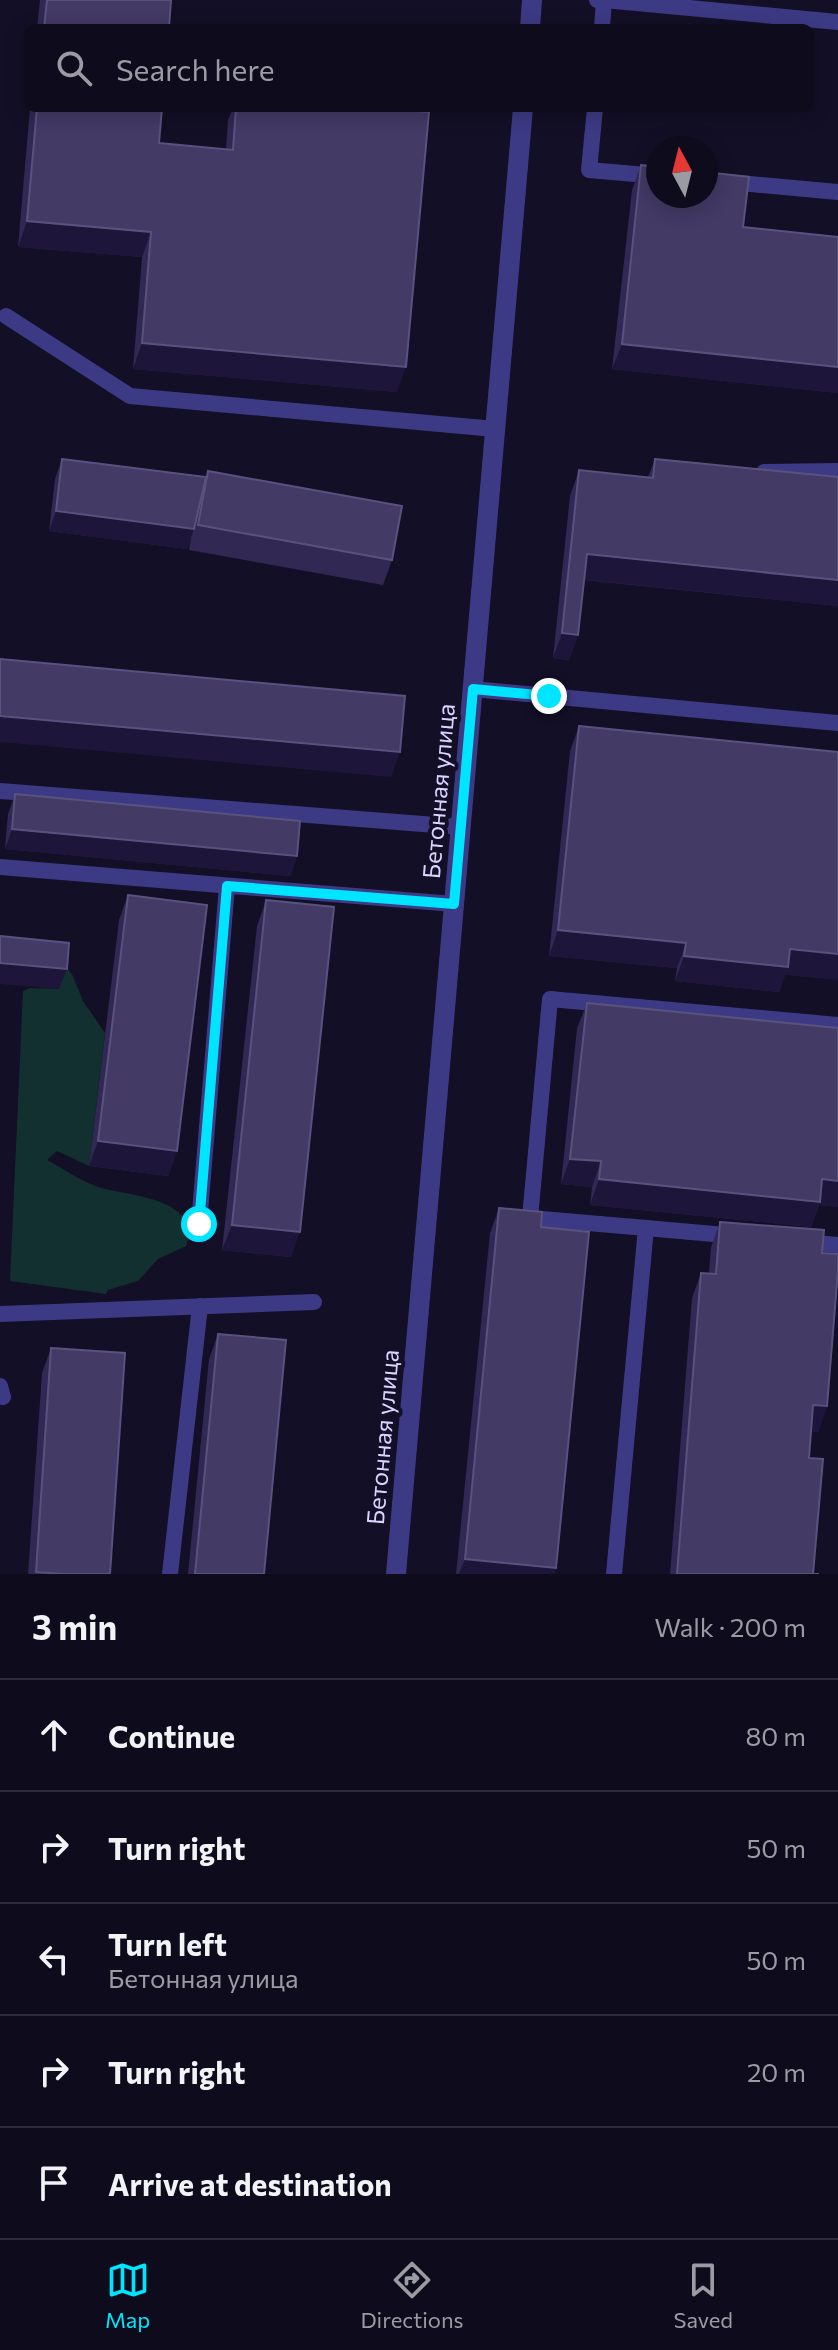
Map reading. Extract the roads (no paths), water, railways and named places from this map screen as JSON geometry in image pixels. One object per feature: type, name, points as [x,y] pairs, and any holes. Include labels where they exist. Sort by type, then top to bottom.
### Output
[{"type":"street","points":[[530,24],[532,0]]},
{"type":"street","name":"Бетонная улица","points":[[396,1574],[523,112]]},
{"type":"lane","points":[[597,0],[838,22]]},
{"type":"lane","points":[[602,24],[604,0]]},
{"type":"lane","points":[[595,112],[589,170],[646,175]]},
{"type":"lane","points":[[718,181],[838,192]]},
{"type":"lane","points":[[6,316],[130,396],[495,429]]},
{"type":"lane","points":[[751,472],[838,471]]},
{"type":"lane","points":[[473,689],[838,723]]},
{"type":"lane","points":[[0,791],[461,827]]},
{"type":"lane","points":[[0,867],[454,904]]},
{"type":"lane","points":[[199,1224],[227,886]]},
{"type":"lane","points":[[749,1237],[530,1218],[550,999],[838,1025]]},
{"type":"lane","points":[[614,1574],[646,1228]]},
{"type":"lane","points":[[794,1241],[838,1245]]},
{"type":"lane","points":[[0,1314],[314,1302]]},
{"type":"lane","points":[[170,1574],[200,1306]]}]
